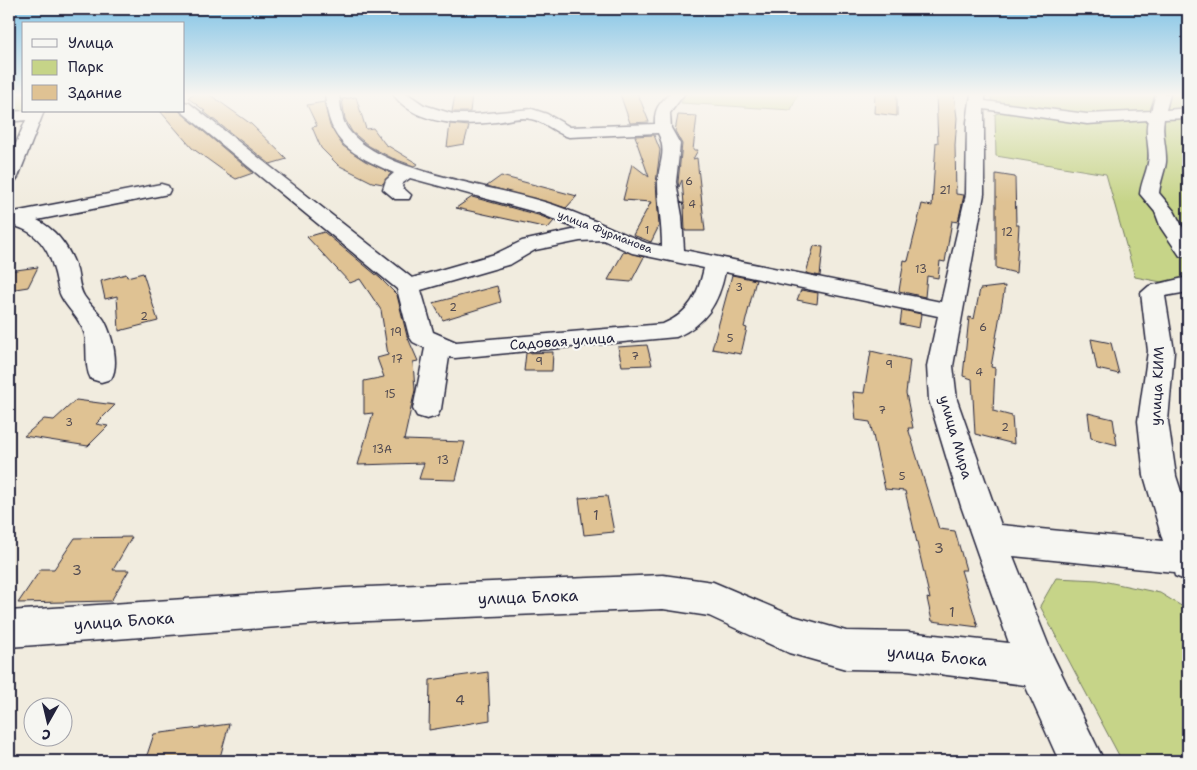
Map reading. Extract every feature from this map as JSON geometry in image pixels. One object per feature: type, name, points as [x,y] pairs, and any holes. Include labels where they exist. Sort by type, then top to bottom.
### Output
[{"type":"street","points":[[9,177],[29,130]]},
{"type":"street","points":[[214,130],[408,286],[503,259],[529,245],[580,235],[606,234]]},
{"type":"street","name":"улица Фурманова","points":[[341,130],[344,136],[366,154],[407,172],[546,209],[640,248],[950,311]]},
{"type":"street","points":[[560,130],[569,132],[618,130]]},
{"type":"street","points":[[664,130],[672,144],[668,182],[672,216],[673,255]]},
{"type":"street","name":"улица Мира","points":[[976,130],[975,194],[940,366],[943,400],[957,448],[1038,666],[1082,761]]},
{"type":"street","points":[[1139,130],[1147,133],[1155,140]]},
{"type":"street","points":[[1154,130],[1157,163],[1151,178],[1149,194],[1164,211],[1171,228],[1188,251]]},
{"type":"street","points":[[402,195],[394,192],[392,189],[393,184],[407,172]]},
{"type":"street","points":[[9,218],[68,210],[161,190]]},
{"type":"street","points":[[9,218],[30,221],[40,227],[48,237],[64,266],[72,296],[90,316],[100,341],[101,373]]},
{"type":"street","name":"Садовая улица","points":[[408,286],[422,336],[438,345],[455,350],[480,349],[510,344],[667,332],[690,322],[697,313],[707,297],[716,264]]},
{"type":"street","name":"улица КИМ","points":[[1186,561],[1160,476],[1153,421],[1161,351],[1153,293],[1159,289],[1183,287],[1188,284]]},
{"type":"street","points":[[427,409],[438,345]]},
{"type":"street","points":[[990,539],[1186,561]]},
{"type":"street","name":"улица Блока","points":[[9,629],[344,605],[663,592],[713,599],[789,634],[846,650],[907,651],[1038,666]]},
{"type":"green space","points":[[995,130],[1188,130],[1188,287],[1135,277],[1106,174],[996,156]]},
{"type":"green space","points":[[1056,578],[1098,580],[1160,593],[1188,610],[1188,761],[1122,761],[1040,606]]},
{"type":"building","points":[[176,130],[202,130],[253,173],[236,179],[192,148]]},
{"type":"building","points":[[227,130],[257,130],[287,159],[270,164]]},
{"type":"building","points":[[313,130],[333,130],[343,146],[365,161],[391,173],[383,184],[372,182],[338,165],[321,148]]},
{"type":"building","points":[[351,130],[374,130],[385,144],[418,164],[414,166],[392,158],[369,146]]},
{"type":"building","points":[[449,130],[468,130],[464,144],[447,147]]},
{"type":"building","points":[[695,130],[693,150],[698,150],[693,159],[697,158],[705,231],[685,231],[684,205],[681,202],[684,204],[682,180],[679,187],[678,182],[682,144],[675,131]]},
{"type":"building","points":[[937,130],[956,130],[956,194],[964,195],[958,222],[952,221],[945,262],[940,261],[938,278],[927,276],[925,297],[899,291],[904,260],[908,261],[922,204],[932,206],[936,142],[938,143]]},
{"type":"building","points":[[654,135],[660,150],[656,183],[659,226],[651,242],[633,235],[651,202],[623,200],[632,164],[649,177],[637,143],[638,140],[635,136]]},
{"type":"building","points":[[996,174],[1015,177],[1016,225],[1019,225],[1016,273],[996,268]]},
{"type":"building","points":[[501,176],[577,196],[566,208],[487,186]]},
{"type":"building","points":[[472,197],[554,221],[548,228],[456,208]]},
{"type":"building","points":[[324,232],[380,278],[397,295],[407,336],[418,361],[413,362],[415,390],[404,440],[465,442],[456,480],[419,479],[424,463],[358,465],[373,413],[364,414],[364,381],[384,377],[377,358],[388,355],[381,310],[360,279],[350,283],[307,237]]},
{"type":"building","points":[[814,246],[823,247],[820,276],[806,273]]},
{"type":"building","points":[[624,251],[644,257],[631,282],[608,280]]},
{"type":"building","points":[[38,267],[28,287],[9,290],[9,271]]},
{"type":"building","points":[[143,273],[158,321],[119,331],[117,296],[105,299],[101,281],[126,274],[127,277]]},
{"type":"building","points":[[732,275],[756,280],[744,327],[747,328],[741,354],[712,349]]},
{"type":"building","points":[[497,286],[501,302],[443,320],[433,303]]},
{"type":"building","points":[[1005,286],[991,367],[995,368],[993,411],[1012,416],[1014,444],[975,434],[972,379],[963,376],[969,317],[974,319],[980,289]]},
{"type":"building","points":[[801,290],[818,293],[817,304],[797,300]]},
{"type":"building","points":[[902,310],[921,314],[919,328],[900,324]]},
{"type":"building","points":[[1091,339],[1111,343],[1119,374],[1097,369]]},
{"type":"building","points":[[647,345],[652,365],[622,366],[618,347]]},
{"type":"building","points":[[871,351],[910,360],[906,393],[913,428],[908,428],[939,529],[955,531],[966,570],[961,570],[978,627],[932,621],[927,598],[930,599],[905,491],[885,489],[870,422],[856,420],[853,392],[864,393]]},
{"type":"building","points":[[553,352],[552,371],[524,371],[526,353]]},
{"type":"building","points":[[76,400],[115,405],[96,424],[108,426],[88,446],[24,436],[44,419],[54,420]]},
{"type":"building","points":[[1088,413],[1113,419],[1117,445],[1091,438]]},
{"type":"building","points":[[607,496],[614,532],[584,535],[579,498]]},
{"type":"building","points":[[132,537],[113,570],[129,570],[111,601],[18,603],[41,569],[54,569],[75,538]]},
{"type":"building","points":[[488,672],[490,720],[429,730],[430,680]]},
{"type":"building","points":[[229,724],[219,761],[145,761],[154,734]]}]
